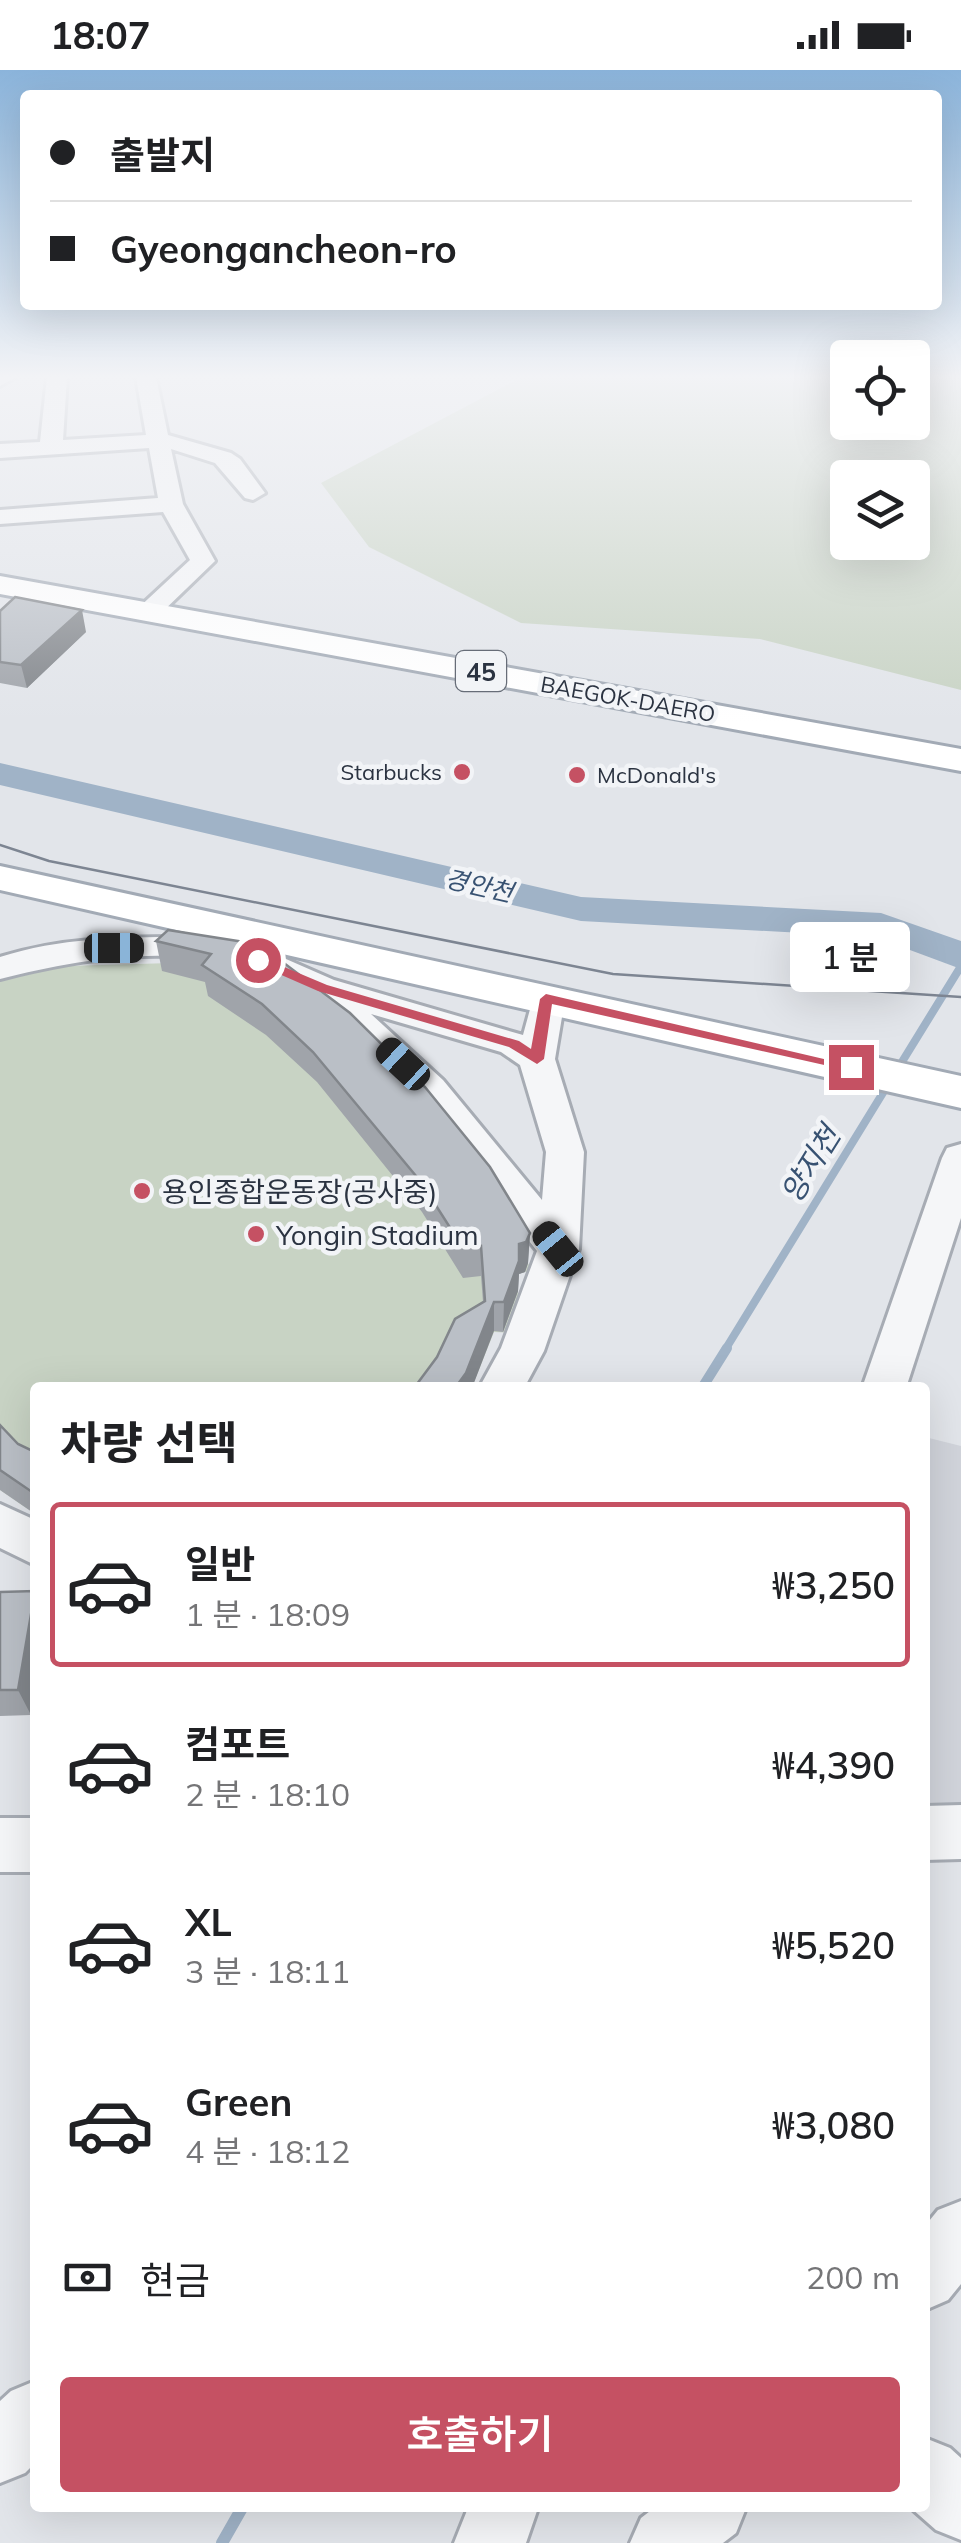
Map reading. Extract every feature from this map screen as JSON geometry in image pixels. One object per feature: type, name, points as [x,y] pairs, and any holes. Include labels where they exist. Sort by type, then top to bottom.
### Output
[{"type":"main road","name":"BAEGOK-DAERO","points":[[0,585],[957,758]]},
{"type":"main road","points":[[0,878],[958,1091]]},
{"type":"street","points":[[148,611],[203,561],[171,504],[169,492]]},
{"type":"street","points":[[0,517],[171,504]]},
{"type":"street","points":[[0,968],[35,957],[114,948],[182,947],[258,960],[322,988],[514,1044],[537,1059]]},
{"type":"street","points":[[322,988],[430,1089],[558,1249]]},
{"type":"street","points":[[504,1382],[522,1351],[558,1249],[565,1152],[537,1059],[546,999]]},
{"type":"street","points":[[886,1382],[961,1158]]},
{"type":"street","points":[[0,1524],[30,1541]]},
{"type":"street","points":[[930,1833],[961,1832]]},
{"type":"street","points":[[0,1844],[30,1845]]},
{"type":"street","points":[[930,2271],[961,2232]]},
{"type":"street","points":[[0,2448],[30,2420]]},
{"type":"street","points":[[930,2477],[961,2505]]},
{"type":"street","points":[[490,2543],[501,2512]]},
{"type":"street","points":[[666,2543],[707,2512]]},
{"type":"shaded area","points":[[930,1438],[961,1446],[961,1830],[930,1830]]},
{"type":"green space","points":[[328,492],[830,492],[830,560],[930,560],[930,492],[961,492],[961,690],[760,639],[521,623],[369,547]]},
{"type":"green space","name":"Yongin Stadium","points":[[183,953],[490,1198],[532,1270],[518,1274],[518,1333],[494,1332],[474,1382],[30,1382],[30,1511],[0,1490],[0,981],[66,966],[172,963]]},
{"type":"building","points":[[15,597],[82,610],[21,665],[0,662],[0,611]]},
{"type":"building","points":[[168,930],[244,942],[272,954],[350,1013],[425,1087],[490,1167],[530,1233],[526,1242],[519,1244],[519,1261],[504,1302],[494,1302],[459,1382],[418,1382],[437,1357],[455,1319],[485,1301],[481,1246],[463,1248],[421,1182],[313,1052],[262,1004],[202,965],[211,954],[156,941]]},
{"type":"building","points":[[0,1425],[18,1444],[30,1450],[30,1491],[0,1470]]},
{"type":"building","points":[[30,1591],[30,1620],[18,1690],[0,1690],[0,1592]]},
{"type":"waterway","name":"경안천","points":[[0,774],[581,909],[881,925],[961,956]]},
{"type":"waterway","name":"양지천","points":[[897,1070],[961,966]]},
{"type":"waterway","name":"양지천","points":[[725,1350],[889,1083]]},
{"type":"waterway","name":"양지천","points":[[706,1382],[727,1348]]},
{"type":"waterway","name":"양지천","points":[[222,2543],[240,2512]]},
{"type":"tram line","points":[[0,845],[49,861],[613,974],[961,997]]},
{"type":"place","name":"Starbucks","points":[[462,772]]},
{"type":"place","name":"McDonald's","points":[[577,775]]},
{"type":"place","name":"용인종합운동장(공사중)","points":[[142,1191]]},
{"type":"place","name":"Yongin Stadium","points":[[256,1234]]},
{"type":"route","points":[[258,960],[322,988],[354,994],[514,1044],[537,1059],[546,999],[851,1067]]}]
